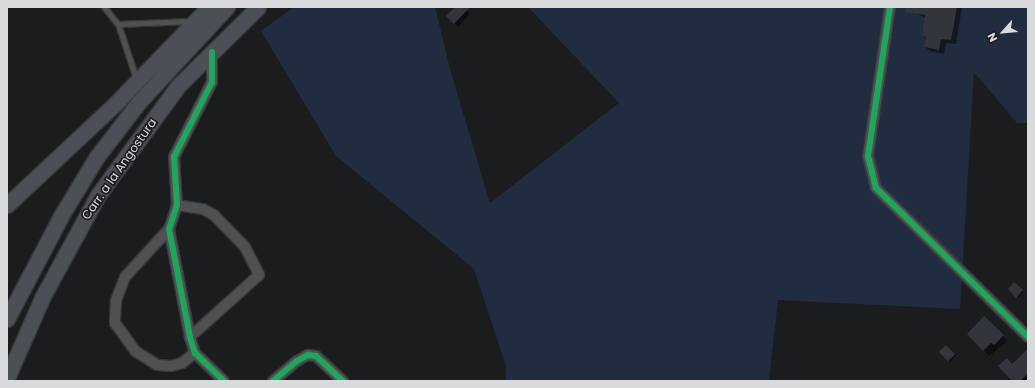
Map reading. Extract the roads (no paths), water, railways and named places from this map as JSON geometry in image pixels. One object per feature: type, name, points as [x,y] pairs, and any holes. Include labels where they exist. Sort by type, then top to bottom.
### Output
[{"type":"main road","points":[[7,205],[137,81],[209,7]]},
{"type":"main road","name":"Carr. a la Angostura","points":[[7,319],[61,216],[96,158],[138,102],[227,7]]},
{"type":"main road","name":"Carr. a la Angostura","points":[[7,378],[43,296],[98,195],[178,86],[258,7]]},
{"type":"street","points":[[890,7],[868,156],[876,188],[1027,334]]},
{"type":"street","points":[[212,52],[212,82],[174,157],[176,205],[170,229],[190,337],[195,353],[224,381]]},
{"type":"street","points":[[176,205],[203,209],[214,215],[244,247],[259,275],[190,337]]},
{"type":"street","points":[[170,229],[125,277],[116,301],[115,323],[134,351],[158,365],[171,366],[182,363],[195,353]]},
{"type":"street","points":[[273,381],[297,361],[308,355],[316,356],[343,381]]},
{"type":"lane","points":[[104,7],[118,24],[137,81]]},
{"type":"lane","points":[[118,24],[195,20]]}]
